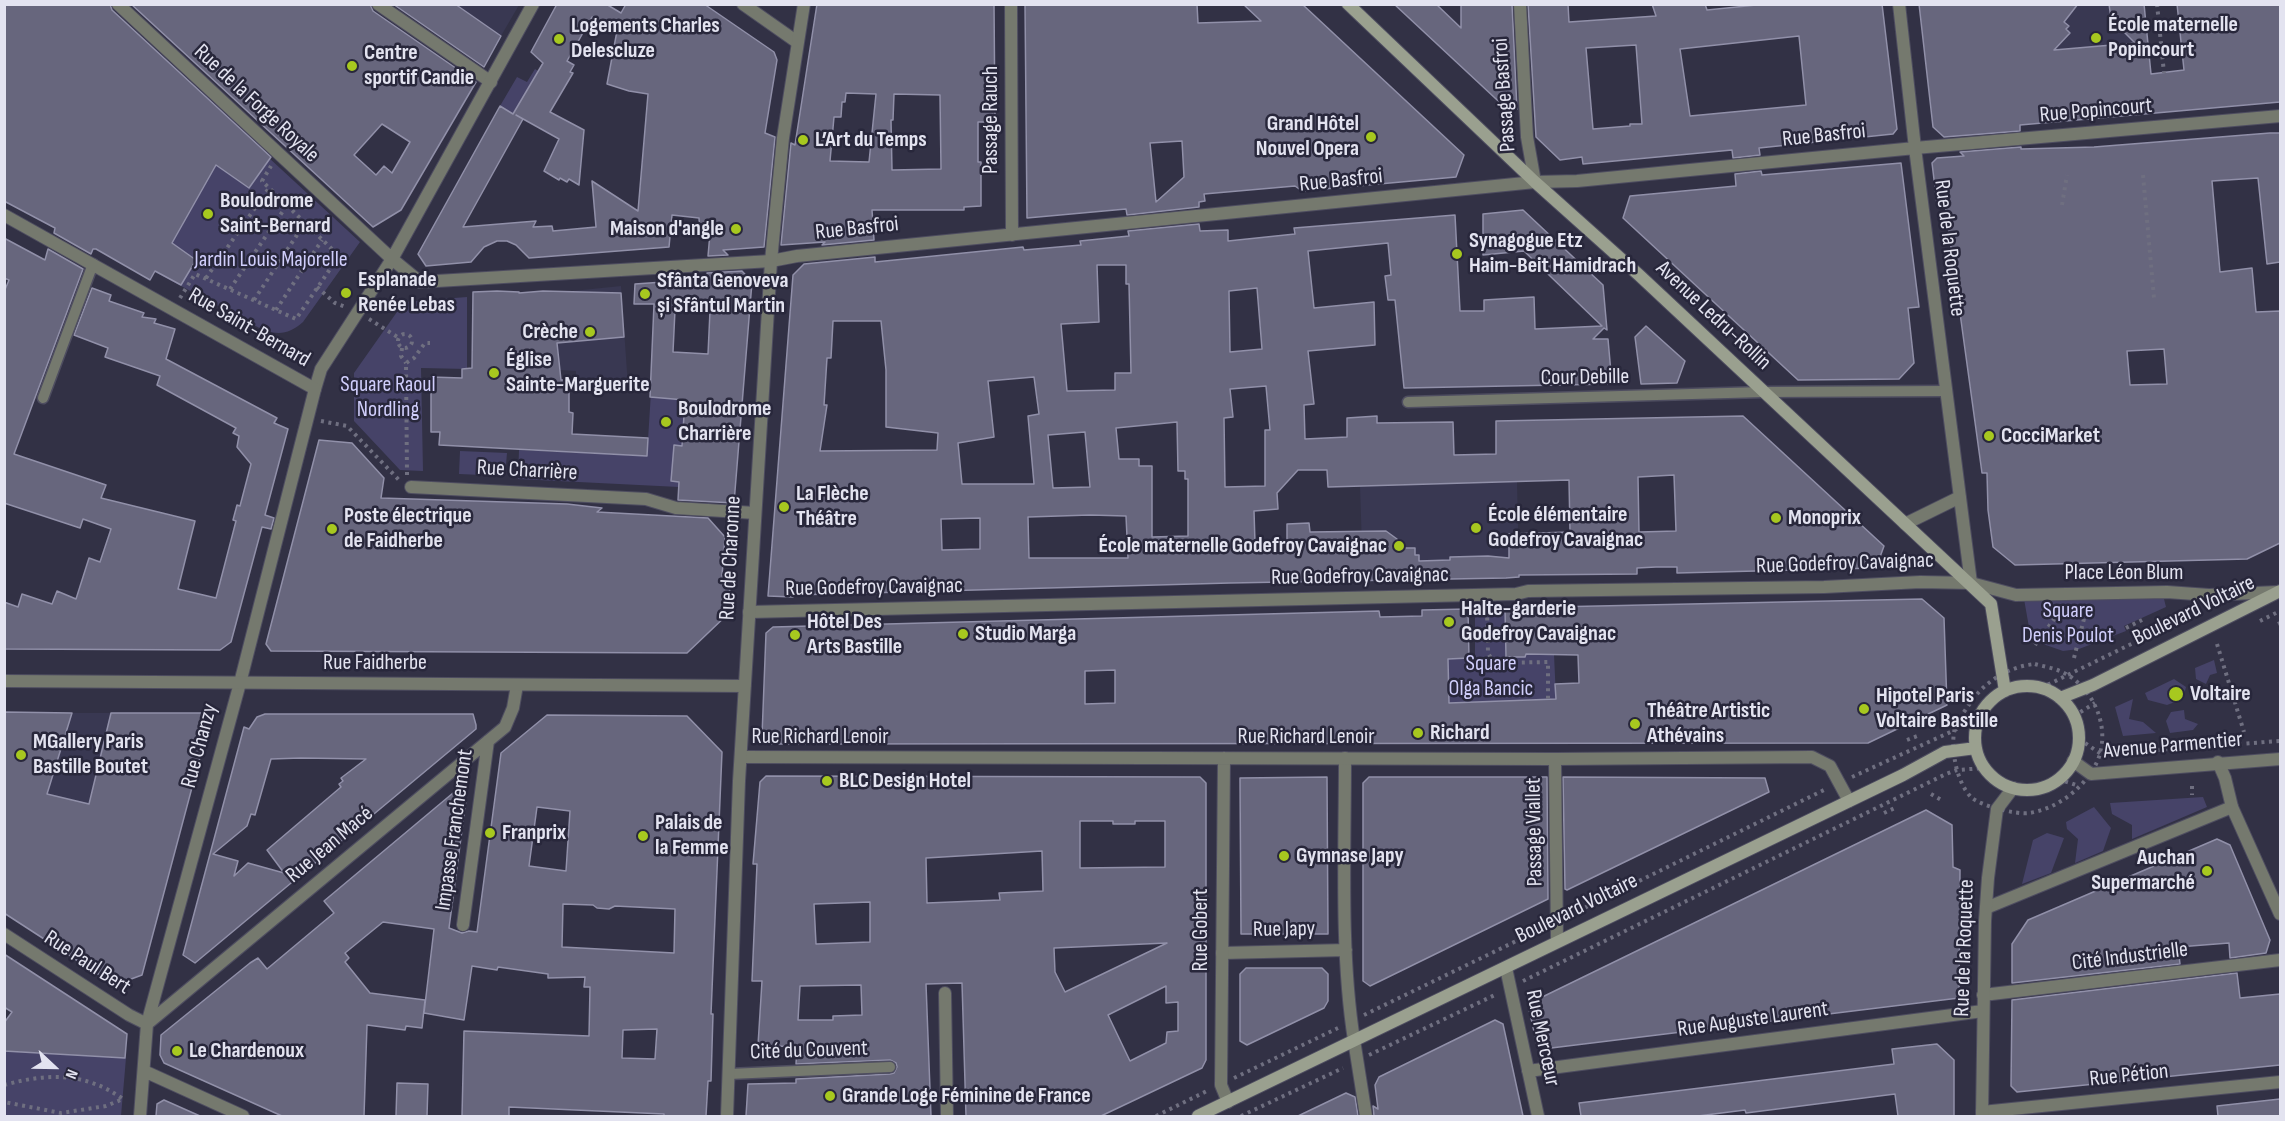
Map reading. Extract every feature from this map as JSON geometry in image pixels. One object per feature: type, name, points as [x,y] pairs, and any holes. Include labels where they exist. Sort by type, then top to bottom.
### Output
[{"type":"main road","name":"Avenue Ledru-Rollin","points":[[1348,4],[1535,182],[1971,583]]},
{"type":"main road","points":[[1971,583],[1991,604],[2005,691]]},
{"type":"main road","name":"Boulevard Voltaire","points":[[2060,698],[2093,685],[2279,592]]},
{"type":"main road","points":[[2021,686],[2041,688],[2060,698],[2074,716],[2079,739],[2073,761],[2058,779],[2044,787],[2029,790],[2013,788],[1996,780],[1985,768],[1976,748],[1975,736],[1979,719],[1987,704],[2005,691],[2021,686]]},
{"type":"main road","name":"Boulevard Voltaire","points":[[1198,1116],[1849,801],[1945,752],[1976,748]]},
{"type":"street","name":"Rue de la Forge Royale","points":[[118,4],[392,259]]},
{"type":"street","points":[[378,4],[491,82]]},
{"type":"street","name":"Rue Saint-Bernard","points":[[4,215],[315,389],[321,369],[392,259],[533,4]]},
{"type":"street","points":[[743,4],[797,42]]},
{"type":"street","name":"Rue de Charonne","points":[[727,1116],[741,757],[771,261],[783,138],[804,4]]},
{"type":"street","name":"Passage Rauch","points":[[1011,4],[1012,235]]},
{"type":"street","name":"Passage Basfroi","points":[[1520,4],[1527,137],[1535,182]]},
{"type":"street","name":"Rue de la Roquette","points":[[1899,4],[1915,148],[1971,583]]},
{"type":"street","name":"Rue Popincourt","points":[[1915,148],[2280,116]]},
{"type":"street","name":"Rue Basfroi","points":[[771,261],[797,256],[1535,182],[1577,182],[1915,148]]},
{"type":"street","points":[[392,259],[420,282],[771,261]]},
{"type":"street","name":"Rue Chanzy","points":[[140,1116],[147,1024],[240,683],[315,389]]},
{"type":"street","name":"Rue Charrière","points":[[409,485],[646,498],[676,508],[755,513]]},
{"type":"street","points":[[1905,524],[1960,497]]},
{"type":"street","name":"Rue Godefroy Cavaignac","points":[[749,612],[1516,594],[1528,591],[1824,587],[1920,582],[1971,583]]},
{"type":"street","name":"Place Léon Blum","points":[[1971,583],[2016,595],[2167,592],[2208,595],[2279,592]]},
{"type":"street","name":"Rue Faidherbe","points":[[4,681],[745,686]]},
{"type":"street","name":"Rue Jean Macé","points":[[147,1024],[505,727],[513,708],[517,685]]},
{"type":"street","name":"Impasse Franchemont","points":[[463,925],[488,741]]},
{"type":"street","name":"Rue Richard Lenoir","points":[[741,757],[1555,759],[1812,757],[1830,766],[1849,801]]},
{"type":"street","name":"Rue Gobert","points":[[1224,758],[1221,1085],[1228,1102]]},
{"type":"street","points":[[1345,758],[1348,1004],[1366,1116]]},
{"type":"street","name":"Passage Viallet","points":[[1555,759],[1557,942]]},
{"type":"street","name":"Avenue Parmentier","points":[[2073,761],[2091,774],[2218,762],[2280,759]]},
{"type":"street","points":[[2218,762],[2225,778],[2232,807],[2280,914]]},
{"type":"street","name":"Rue de la Roquette","points":[[1982,1114],[1986,908],[1997,808],[2013,788]]},
{"type":"street","points":[[1986,908],[2232,807]]},
{"type":"street","name":"Rue Paul Bert","points":[[4,934],[129,1015],[147,1024]]},
{"type":"street","name":"Rue Japy","points":[[1222,953],[1346,950]]},
{"type":"street","name":"Cité Industrielle","points":[[1983,995],[2280,960]]},
{"type":"street","name":"Rue Mercœur","points":[[1506,968],[1538,1116]]},
{"type":"street","points":[[945,993],[948,1116]]},
{"type":"street","name":"Rue Auguste Laurent","points":[[1528,1071],[1983,1011]]},
{"type":"street","points":[[144,1071],[243,1116]]},
{"type":"street","name":"Rue Pétion","points":[[1982,1114],[2016,1113],[2280,1082]]},
{"type":"lane","points":[[43,398],[93,264]]},
{"type":"lane","name":"Cour Debille","points":[[1408,402],[1763,392],[1946,391]]},
{"type":"lane","name":"Cité du Couvent","points":[[729,1074],[890,1067]]},
{"type":"path","points":[[2157,4],[2164,73]]},
{"type":"path","points":[[174,309],[195,274],[296,318],[339,256],[262,181],[273,164]]},
{"type":"path","points":[[2143,174],[2154,298]]},
{"type":"path","points":[[2062,205],[2067,175]]},
{"type":"path","points":[[206,279],[269,188]]},
{"type":"path","points":[[230,289],[286,205]]},
{"type":"path","points":[[253,300],[305,223]]},
{"type":"path","points":[[276,310],[322,240]]},
{"type":"path","points":[[411,346],[407,349],[402,348],[398,344],[399,338],[404,334],[411,337],[411,346],[418,353]]},
{"type":"path","points":[[406,363],[418,353],[424,343],[430,343]]},
{"type":"path","points":[[321,421],[347,426],[397,479],[409,485],[406,363],[401,356],[402,348]]},
{"type":"path","points":[[2035,645],[2055,618],[2053,594]]},
{"type":"path","points":[[2074,658],[2090,594]]},
{"type":"path","points":[[1487,606],[1488,653],[1494,663],[1548,662],[1548,700]]},
{"type":"path","name":"Boulevard Voltaire","points":[[2041,688],[2210,606]]},
{"type":"path","points":[[2126,628],[2144,619]]},
{"type":"path","points":[[2217,644],[2244,732]]},
{"type":"path","points":[[2025,665],[2035,664],[2062,672]]},
{"type":"path","points":[[1956,725],[1979,689]]},
{"type":"path","points":[[2074,716],[2095,704],[2103,734],[2103,750]]},
{"type":"path","name":"Boulevard Voltaire","points":[[1377,1009],[1840,783],[1979,719]]},
{"type":"path","points":[[1907,740],[1920,735]]},
{"type":"path","name":"Avenue Parmentier","points":[[2079,739],[2101,754],[2280,741]]},
{"type":"path","name":"Boulevard Voltaire","points":[[1380,1050],[1946,774],[1957,770],[1985,768]]},
{"type":"path","points":[[1958,774],[1973,798]]},
{"type":"path","points":[[2192,786],[2192,795]]},
{"type":"path","points":[[2027,814],[2041,810],[2074,792]]},
{"type":"path","points":[[1931,794],[1943,801]]},
{"type":"path","points":[[1884,813],[1897,807]]},
{"type":"path","points":[[1156,1116],[1325,1034]]},
{"type":"path","points":[[1241,1116],[1341,1069]]},
{"type":"path","points":[[4,1085],[29,1078],[53,1075],[100,1084],[123,1099],[106,1106],[61,1113],[4,1102]]},
{"type":"shaded area","name":"École maternelle Popincourt","points":[[2053,4],[2143,5],[2154,113],[2050,76]]},
{"type":"shaded area","points":[[455,5],[519,5],[501,36]]},
{"type":"shaded area","name":"Crèche","points":[[621,286],[628,386],[576,384],[576,371],[560,370],[553,293]]},
{"type":"shaded area","points":[[1517,481],[1519,577],[1363,579],[1360,486]]},
{"type":"shaded area","points":[[51,713],[147,713],[115,844],[18,815]]},
{"type":"green space","points":[[535,69],[538,71],[513,114],[500,106],[517,77],[527,82]]},
{"type":"green space","name":"Jardin Louis Majorelle","points":[[242,133],[360,242],[303,322],[286,332],[265,331],[155,272],[213,166]]},
{"type":"green space","name":"Square Raoul Nordling","points":[[467,297],[467,369],[421,368],[423,471],[400,470],[354,421],[354,373],[404,302]]},
{"type":"green space","name":"Boulodrome Charrière","points":[[651,392],[685,394],[679,487],[518,479],[519,450],[647,456]]},
{"type":"green space","points":[[460,451],[507,453],[505,476],[459,474]]},
{"type":"green space","name":"Square Denis Poulot","points":[[2163,595],[2166,607],[2124,626],[2126,631],[2079,649],[2063,651],[2040,643],[2030,633],[2024,599]]},
{"type":"green space","name":"Square Olga Bancic","points":[[1505,608],[1526,655],[1554,654],[1556,699],[1449,703],[1448,659],[1475,658],[1475,609]]},
{"type":"green space","points":[[2214,660],[2217,673],[2210,675],[2206,684],[2196,679],[2195,668]]},
{"type":"green space","points":[[2174,679],[2186,687],[2183,699],[2167,705],[2148,700],[2145,693]]},
{"type":"green space","points":[[2133,699],[2129,719],[2143,722],[2156,733],[2123,736],[2115,707]]},
{"type":"green space","points":[[2184,710],[2185,719],[2198,724],[2193,730],[2170,733],[2166,721],[2171,712]]},
{"type":"green space","points":[[2203,797],[2207,807],[2132,839],[2132,825],[2112,814],[2110,803]]},
{"type":"green space","points":[[2094,807],[2111,828],[2103,851],[2075,863],[2078,839],[2067,829],[2066,822]]},
{"type":"green space","points":[[2047,833],[2064,838],[2051,873],[2022,884],[2033,840]]},
{"type":"green space","points":[[4,1051],[126,1058],[121,1116],[5,1116]]},
{"type":"building","points":[[4,4],[110,4],[112,10],[271,157],[249,188],[216,165],[172,243],[196,260],[181,285],[155,271],[150,280],[96,249],[93,249],[91,254],[54,233],[55,228],[4,201]]},
{"type":"building","points":[[131,4],[370,4],[373,11],[476,82],[401,210],[373,227]],"holes":[[[382,124],[410,142],[392,173],[384,166],[376,175],[354,155]]]},
{"type":"building","points":[[393,4],[455,4],[501,36],[484,67]]},
{"type":"building","points":[[557,4],[606,4],[621,13],[626,4],[704,4],[774,52],[777,60],[765,133],[775,137],[764,247],[723,250],[728,255],[708,256],[710,233],[700,233],[699,218],[672,215],[669,247],[529,258],[516,245],[507,241],[497,241],[484,247],[471,262],[426,266],[418,254],[500,106],[513,114],[543,63],[531,52]],"holes":[[[592,17],[617,31],[607,84],[648,94],[638,211],[592,181],[596,227],[553,231],[552,226],[533,227],[536,221],[463,227],[523,119],[516,115],[559,139],[544,171],[559,180],[560,178],[567,182],[569,179],[579,185],[584,130],[550,112],[573,73],[570,72],[574,65],[567,61]]]},
{"type":"building","points":[[817,4],[994,4],[995,122],[978,122],[981,206],[964,207],[964,210],[872,210],[874,240],[822,245],[825,242],[781,245],[791,143],[795,145]],"holes":[[[846,93],[876,94],[869,162],[830,161],[834,117],[841,117],[842,102],[845,102]],[[894,94],[940,95],[941,169],[892,170],[891,120],[893,120]]]},
{"type":"building","points":[[1025,4],[1197,4],[1198,23],[1261,21],[1243,4],[1302,4],[1464,155],[1456,177],[1302,191],[1295,186],[1204,194],[1205,201],[1199,202],[1199,207],[1127,215],[1126,209],[1027,218]],"holes":[[[1182,141],[1184,177],[1156,202],[1150,143]]]},
{"type":"building","points":[[1394,4],[1436,4],[1461,28],[1461,4],[1512,4],[1517,109],[1510,112]]},
{"type":"building","points":[[1528,4],[1568,4],[1569,22],[1656,16],[1652,4],[1705,4],[1707,10],[1766,4],[1882,4],[1897,129],[1893,134],[1759,148],[1760,155],[1733,158],[1732,150],[1583,164],[1582,157],[1560,160],[1536,137]],"holes":[[[1799,36],[1806,105],[1690,116],[1680,49]],[[1636,45],[1642,124],[1593,129],[1586,48]]]},
{"type":"building","points":[[1919,4],[2078,4],[2064,22],[2069,26],[2066,29],[2070,33],[2054,50],[2135,43],[2111,19],[2109,4],[2144,4],[2151,74],[2184,70],[2177,4],[2280,4],[2280,102],[2020,125],[2020,131],[1944,137],[1933,127]]},
{"type":"building","points":[[2280,133],[2280,262],[2267,264],[2258,178],[2212,181],[2220,272],[2252,268],[2256,312],[2280,311],[2280,543],[2247,559],[2015,565],[1993,547],[1988,510],[1987,473],[1982,473],[1945,204],[1937,204],[1932,163],[1937,158],[1964,156],[1960,152],[2021,147],[2021,149],[2094,147]],"holes":[[[2164,349],[2167,384],[2130,385],[2127,351]]]},
{"type":"building","points":[[1901,163],[1919,307],[1908,308],[1914,363],[1899,379],[1798,380],[1623,218],[1630,196],[1736,186],[1735,174],[1761,171],[1762,175]]},
{"type":"building","points":[[1523,210],[1603,285],[1607,330],[1604,328],[1593,339],[1608,339],[1612,384],[1404,388],[1395,300],[1388,300],[1385,276],[1391,275],[1388,243],[1308,251],[1314,308],[1374,302],[1375,345],[1308,351],[1314,404],[1304,405],[1305,439],[1347,437],[1347,418],[1377,416],[1377,423],[1453,422],[1454,455],[1496,454],[1496,421],[1743,416],[1884,546],[1876,568],[1677,573],[1677,567],[1656,567],[1637,568],[1637,574],[1519,575],[1519,577],[1506,578],[768,596],[793,275],[804,264],[875,257],[875,262],[1023,247],[1024,250],[1081,245],[1080,241],[1129,236],[1128,231],[1199,224],[1200,231],[1228,230],[1228,241],[1295,234],[1294,228],[1455,215],[1460,311],[1484,311],[1484,300],[1534,297],[1535,329],[1602,326],[1524,251],[1483,255],[1483,214]],"holes":[[[1097,265],[1126,265],[1126,284],[1129,284],[1131,373],[1115,373],[1115,390],[1067,391],[1061,324],[1099,322]],[[1257,288],[1262,349],[1230,352],[1229,291]],[[833,321],[881,321],[886,370],[886,427],[938,433],[937,450],[820,451],[827,405],[824,405],[827,358],[831,358]],[[1034,377],[1039,414],[1028,416],[1034,484],[962,484],[958,443],[994,437],[988,381]],[[1266,386],[1270,430],[1265,430],[1265,486],[1225,487],[1224,418],[1233,417],[1230,389]],[[1177,422],[1178,471],[1185,471],[1185,479],[1188,479],[1188,536],[1152,537],[1152,466],[1139,466],[1139,459],[1119,459],[1116,428]],[[1085,432],[1090,487],[1053,488],[1048,435]],[[1298,470],[1327,470],[1328,487],[1569,480],[1570,532],[1509,534],[1509,558],[1450,557],[1450,560],[1419,561],[1419,555],[1415,555],[1415,548],[1398,548],[1397,539],[1386,531],[1310,532],[1309,523],[1287,524],[1287,543],[1255,543],[1254,511],[1278,509],[1277,493]],[[1674,475],[1676,531],[1639,532],[1638,477]],[[1126,516],[1128,558],[1029,558],[1028,517]],[[980,518],[980,549],[942,550],[941,519]]]},
{"type":"building","points":[[4,238],[45,260],[48,249],[83,269],[14,454],[106,485],[101,498],[195,521],[178,589],[216,598],[236,521],[233,520],[237,505],[240,506],[251,464],[237,447],[239,436],[233,433],[236,428],[157,385],[160,376],[105,357],[108,348],[74,335],[92,288],[111,295],[109,301],[144,313],[142,317],[156,319],[154,323],[175,329],[166,359],[277,418],[274,423],[288,429],[265,515],[274,518],[271,529],[262,527],[231,642],[220,650],[4,649],[4,602],[18,607],[22,594],[52,604],[57,591],[76,599],[89,558],[100,562],[111,529],[83,519],[80,528],[4,503],[4,292],[9,280],[4,278]]},
{"type":"building","points":[[742,271],[752,282],[734,503],[678,500],[679,482],[671,481],[674,445],[682,446],[685,400],[650,397],[654,304],[634,304],[635,284],[706,279],[707,273]],"holes":[[[675,310],[710,311],[708,354],[673,352]]]},
{"type":"building","name":"Église Sainte-Marguerite","points":[[473,292],[621,293],[624,337],[557,343],[561,380],[569,380],[569,412],[573,413],[572,434],[648,438],[647,456],[439,445],[440,432],[431,432],[431,377],[462,378],[462,369],[472,368]]},
{"type":"building","points":[[1646,326],[1685,361],[1677,383],[1641,384],[1635,337]]},
{"type":"building","points":[[319,440],[352,443],[384,478],[381,498],[567,504],[602,508],[597,512],[708,518],[725,537],[722,576],[730,576],[729,613],[687,653],[271,651],[266,644]]},
{"type":"building","points":[[1922,599],[1944,618],[1947,705],[1868,743],[768,744],[762,736],[766,633],[773,627],[1379,611],[1380,617],[1422,616],[1422,610],[1468,609],[1469,658],[1448,659],[1449,703],[1556,699],[1555,684],[1579,683],[1578,655],[1526,654],[1525,657],[1506,657],[1505,608]],"holes":[[[1115,670],[1115,703],[1085,704],[1085,671]]]},
{"type":"building","points":[[4,712],[72,713],[47,794],[89,804],[111,713],[205,713],[210,720],[142,975],[115,985],[4,913]]},
{"type":"building","points":[[265,714],[473,714],[476,729],[195,963],[183,955],[244,727],[249,729],[257,717]],"holes":[[[271,759],[366,759],[341,778],[343,781],[339,784],[341,787],[267,850],[284,873],[248,863],[234,876],[238,861],[213,854],[247,826],[251,814],[255,815]]]},
{"type":"building","points":[[547,715],[687,716],[722,752],[711,1014],[713,1014],[711,1081],[708,1081],[706,1116],[664,1116],[664,1114],[509,1107],[509,1116],[462,1116],[464,1031],[589,1036],[590,987],[584,987],[585,977],[548,978],[548,974],[472,966],[464,1020],[424,1013],[434,929],[383,922],[345,953],[349,958],[345,962],[370,993],[425,1000],[422,1028],[406,1026],[405,1030],[367,1025],[364,1116],[282,1116],[164,1063],[160,1055],[161,1035],[258,958],[267,969],[334,913],[324,901],[453,793],[466,800],[449,928],[462,933],[477,932],[501,753]],"holes":[[[537,807],[570,811],[566,871],[529,866]],[[563,904],[593,905],[597,908],[609,909],[615,906],[675,909],[674,953],[562,947]],[[657,1029],[655,1059],[622,1058],[623,1030]]]},
{"type":"building","points":[[766,776],[1200,777],[1206,783],[1206,1060],[1202,1068],[1101,1116],[966,1116],[962,983],[926,984],[931,1116],[746,1116],[748,1084],[796,1083],[796,1079],[890,1074],[894,1073],[897,1067],[896,1063],[890,1060],[796,1064],[797,1047],[758,1045],[762,981],[752,981],[757,864],[753,864],[760,782]],"holes":[[[1080,821],[1113,821],[1113,824],[1165,821],[1165,867],[1080,868]],[[1042,851],[1043,891],[999,893],[1000,900],[927,903],[926,858]],[[870,902],[870,942],[816,944],[814,904]],[[1167,943],[1065,992],[1055,972],[1054,948]],[[861,985],[862,1015],[833,1016],[833,1020],[798,1020],[800,986]],[[1166,986],[1166,1003],[1178,1002],[1178,1031],[1167,1032],[1166,1043],[1130,1061],[1108,1015]]]},
{"type":"building","name":"Gymnase Japy","points":[[1327,777],[1328,934],[1241,934],[1240,778]]},
{"type":"building","points":[[1369,777],[1547,777],[1548,899],[1370,986],[1363,981],[1363,783]]},
{"type":"building","points":[[1563,777],[1765,778],[1769,792],[1567,890],[1565,889]]},
{"type":"building","points":[[1926,810],[1952,825],[1953,867],[1960,870],[1959,998],[1543,1049],[1537,1045],[1529,1009],[1532,1002]]},
{"type":"building","points":[[2217,839],[2230,845],[2270,940],[2266,953],[2230,958],[2229,943],[2178,947],[2180,964],[2012,983],[2012,944],[2028,920]]},
{"type":"building","points":[[4,954],[127,1034],[125,1058],[4,1051],[4,1023],[12,1012],[4,1007]]},
{"type":"building","points":[[1246,968],[1322,968],[1328,974],[1328,1001],[1324,1008],[1247,1045],[1240,1041],[1240,974]]},
{"type":"building","points":[[2237,973],[2240,998],[2280,994],[2280,1065],[2017,1092],[2011,1086],[2012,1000]]},
{"type":"building","points":[[1495,1020],[1503,1024],[1523,1116],[1374,1116],[1373,1106],[1378,1109],[1375,1085],[1379,1077]]},
{"type":"building","points":[[1937,1044],[1954,1060],[1954,1116],[1898,1116],[1895,1094],[1746,1113],[1745,1110],[1698,1116],[1581,1116],[1579,1103],[1894,1064],[1892,1049]]},
{"type":"building","points":[[397,1083],[428,1084],[427,1116],[396,1116]]},
{"type":"building","points":[[1346,1093],[1355,1097],[1358,1116],[1298,1116]]},
{"type":"building","points":[[2280,1099],[2280,1116],[2218,1116],[2217,1106]]},
{"type":"building","points":[[164,1100],[200,1116],[156,1116],[157,1104]]},
{"type":"place","name":"École maternelle Popincourt","points":[[2096,38]]},
{"type":"place","name":"Logements Charles Delescluze","points":[[559,39]]},
{"type":"place","name":"Centre sportif Candie","points":[[352,66]]},
{"type":"place","name":"Grand Hôtel Nouvel Opera","points":[[1371,137]]},
{"type":"place","name":"L’Art du Temps","points":[[803,140]]},
{"type":"place","name":"Boulodrome Saint-Bernard","points":[[208,214]]},
{"type":"place","name":"Maison d'angle","points":[[736,229]]},
{"type":"place","name":"Synagogue Etz Haim-Beit Hamidrach","points":[[1457,254]]},
{"type":"place","name":"Esplanade Renée Lebas","points":[[346,293]]},
{"type":"place","name":"Sfânta Genoveva și Sfântul Martin","points":[[645,294]]},
{"type":"place","name":"Crèche","points":[[590,332]]},
{"type":"place","name":"Église Sainte-Marguerite","points":[[494,373]]},
{"type":"place","name":"Boulodrome Charrière","points":[[666,422]]},
{"type":"place","name":"CocciMarket","points":[[1989,436]]},
{"type":"place","name":"La Flèche Théâtre","points":[[784,507]]},
{"type":"place","name":"Monoprix","points":[[1776,518]]},
{"type":"place","name":"École élémentaire Godefroy Cavaignac","points":[[1476,528]]},
{"type":"place","name":"Poste électrique de Faidherbe","points":[[332,529]]},
{"type":"place","name":"École maternelle Godefroy Cavaignac","points":[[1399,546]]},
{"type":"place","name":"Halte-garderie Godefroy Cavaignac","points":[[1449,622]]},
{"type":"place","name":"Studio Marga","points":[[963,634]]},
{"type":"place","name":"Hôtel Des Arts Bastille","points":[[795,635]]},
{"type":"place","name":"Voltaire","points":[[2176,694]]},
{"type":"place","name":"Hipotel Paris Voltaire Bastille","points":[[1864,709]]},
{"type":"place","name":"Théâtre Artistic Athévains","points":[[1635,724]]},
{"type":"place","name":"Richard","points":[[1418,733]]},
{"type":"place","name":"MGallery Paris Bastille Boutet","points":[[21,755]]},
{"type":"place","name":"BLC Design Hotel","points":[[827,781]]},
{"type":"place","name":"Franprix","points":[[490,833]]},
{"type":"place","name":"Palais de la Femme","points":[[643,836]]},
{"type":"place","name":"Gymnase Japy","points":[[1284,856]]},
{"type":"place","name":"Auchan Supermarché","points":[[2207,871]]},
{"type":"place","name":"Le Chardenoux","points":[[177,1051]]},
{"type":"place","name":"Grande Loge Féminine de France","points":[[830,1096]]}]
